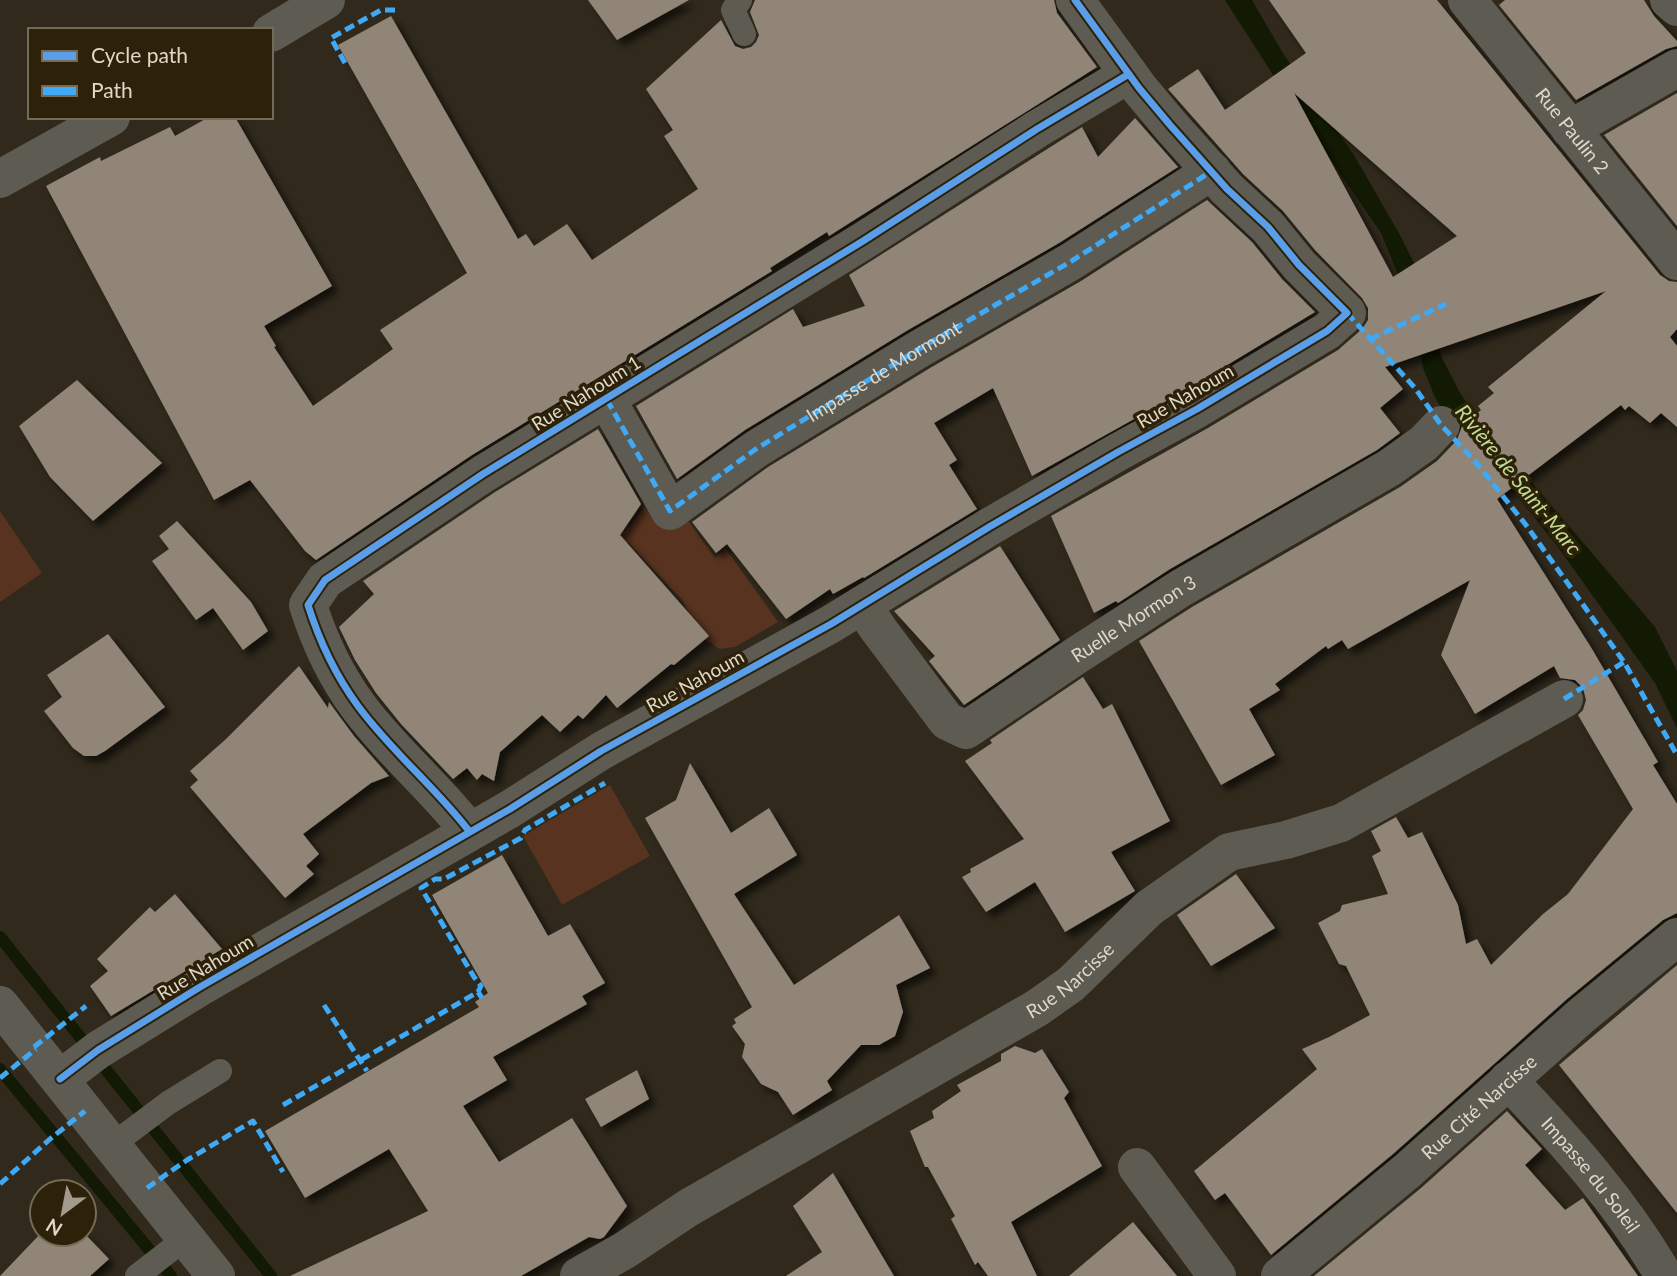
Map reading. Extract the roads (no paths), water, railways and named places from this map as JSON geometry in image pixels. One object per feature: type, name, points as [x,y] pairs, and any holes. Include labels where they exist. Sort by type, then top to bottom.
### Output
[{"type":"street","points":[[273,32],[326,0]]},
{"type":"street","points":[[1076,0],[1146,98],[1212,171]]},
{"type":"street","name":"Rue Paulin 2","points":[[1467,0],[1677,261]]},
{"type":"street","points":[[1669,0],[1677,7]]},
{"type":"street","points":[[1570,129],[1677,68]]},
{"type":"street","name":"Rue Nahoum 1","points":[[469,831],[357,705],[316,631],[308,605],[325,580],[483,474],[607,400],[1129,74]]},
{"type":"street","points":[[0,179],[107,119]]},
{"type":"street","name":"Rue Nahoum","points":[[82,1062],[200,987],[510,809],[601,751],[862,605],[1024,506],[1197,409],[1327,331],[1347,313],[1212,171]]},
{"type":"street","name":"Impasse de Mormont","points":[[607,400],[670,511],[756,449],[919,349],[1070,262],[1212,171]]},
{"type":"street","name":"Ruelle Mormon 3","points":[[862,605],[947,721],[966,730],[1077,654],[1181,589],[1389,468],[1424,443],[1441,425]]},
{"type":"street","name":"Rue Narcisse","points":[[579,1276],[625,1250],[688,1208],[1037,1008],[1071,984],[1149,908],[1229,852],[1286,840],[1341,823],[1563,699]]},
{"type":"street","name":"Rue Cité Narcisse","points":[[1280,1276],[1407,1171],[1581,1016],[1677,937]]},
{"type":"street","points":[[0,1005],[82,1062],[133,1129],[161,1257],[216,1276]]},
{"type":"street","name":"Impasse du Soleil","points":[[1508,1080],[1621,1208],[1664,1276]]},
{"type":"street","points":[[1137,1167],[1217,1276]]},
{"type":"lane","points":[[740,0],[733,10],[744,34]]},
{"type":"lane","points":[[133,1129],[220,1071]]},
{"type":"water","name":"Rivière de Saint-Marc","points":[[1225,0],[1252,0],[1284,55],[1354,155],[1417,269],[1442,358],[1475,416],[1655,627],[1677,671],[1677,728],[1655,683],[1558,547],[1518,497],[1448,420],[1423,368],[1412,308],[1381,233],[1286,95]]},
{"type":"waterway","points":[[0,937],[271,1276]]},
{"type":"waterway","points":[[0,1069],[171,1276]]}]
